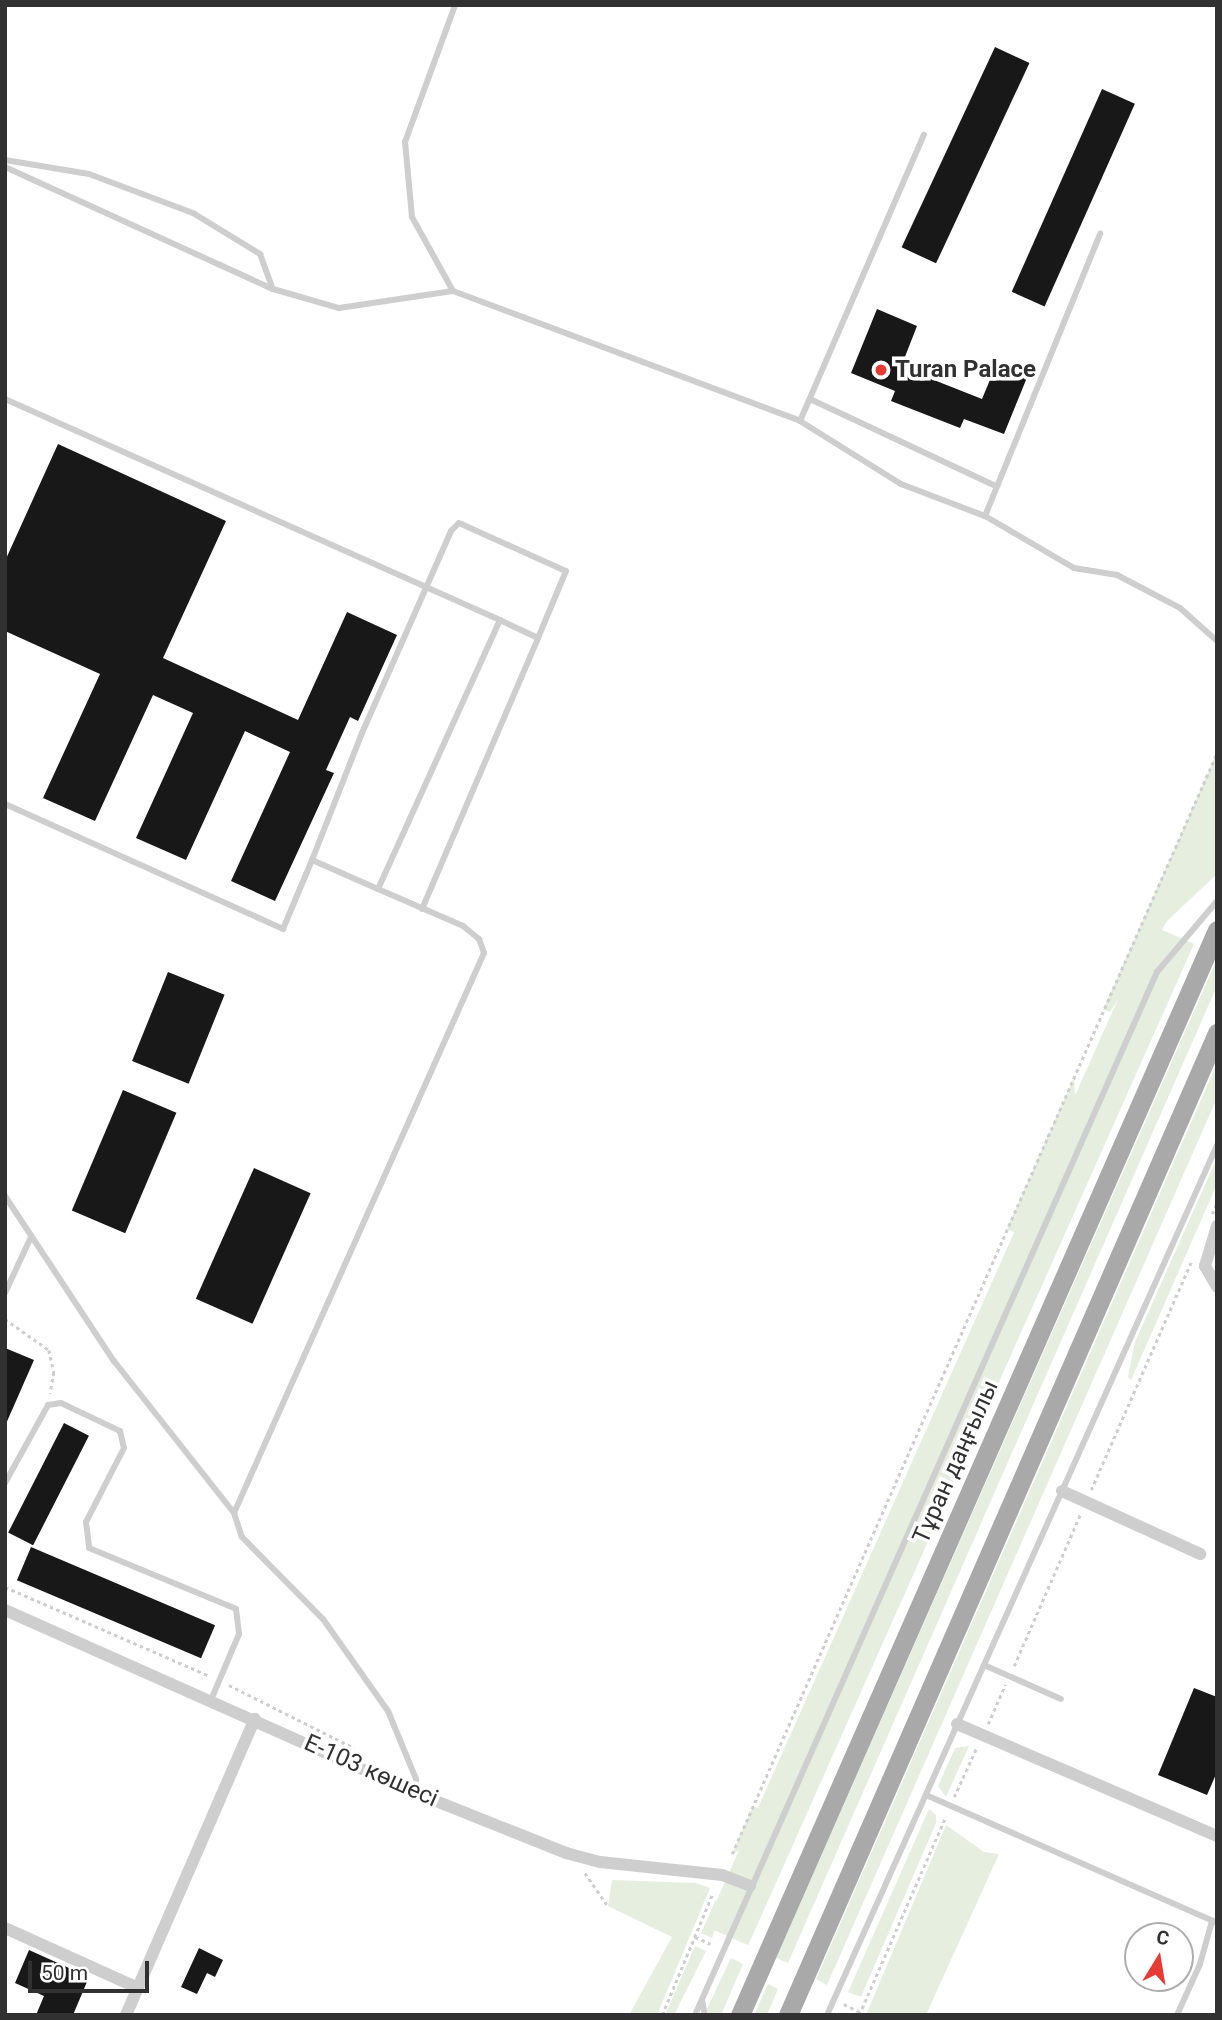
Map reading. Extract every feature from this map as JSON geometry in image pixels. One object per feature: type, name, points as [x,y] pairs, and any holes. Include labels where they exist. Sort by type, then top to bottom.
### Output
[{"type":"main road","name":"Тұран даңғылы","points":[[740,2015],[1217,930]]},
{"type":"main road","points":[[788,2015],[1217,1034]]},
{"type":"street","points":[[1217,1226],[1205,1266],[1217,1287]]},
{"type":"street","points":[[1062,1491],[1200,1554]]},
{"type":"street","name":"Е-103 көшесі","points":[[5,1610],[255,1719],[416,1793],[566,1853],[600,1863],[722,1875],[750,1886]]},
{"type":"street","points":[[126,2015],[255,1719]]},
{"type":"street","points":[[957,1724],[1217,1836]]},
{"type":"street","points":[[5,1928],[138,1987]]},
{"type":"lane","points":[[453,290],[412,217],[405,142],[455,5]]},
{"type":"lane","points":[[800,421],[924,135]]},
{"type":"lane","points":[[5,160],[89,173],[193,213],[260,254],[273,289]]},
{"type":"lane","points":[[5,167],[273,289],[339,308],[453,290],[800,421],[901,484],[985,516],[1074,568],[1117,575],[1169,603],[1217,641]]},
{"type":"lane","points":[[985,516],[1100,234]]},
{"type":"lane","points":[[5,399],[428,586],[538,638]]},
{"type":"lane","points":[[810,399],[996,486]]},
{"type":"lane","points":[[5,804],[282,929],[451,531],[459,523],[557,564],[566,571],[566,580],[538,638],[422,909]]},
{"type":"lane","points":[[378,889],[500,620]]},
{"type":"lane","points":[[234,1513],[484,953],[479,939],[463,926],[312,860]]},
{"type":"lane","points":[[695,2015],[1157,972],[1217,901]]},
{"type":"lane","points":[[827,2015],[1217,1145]]},
{"type":"lane","points":[[5,1196],[114,1360],[234,1513],[242,1537],[323,1619],[388,1711],[416,1779],[416,1793]]},
{"type":"lane","points":[[5,1293],[31,1237]]},
{"type":"lane","points":[[5,1483],[48,1405],[61,1403],[120,1431],[124,1448],[86,1522],[89,1548],[236,1609],[239,1634],[211,1700]]},
{"type":"lane","points":[[984,1665],[1060,1699]]},
{"type":"lane","points":[[926,1795],[1214,1922],[1200,1964],[1177,2015]]},
{"type":"lane","points":[[702,2000],[705,2015]]},
{"type":"path","points":[[732,1854],[1217,753]]},
{"type":"path","points":[[5,1319],[49,1350],[54,1372],[48,1405]]},
{"type":"path","points":[[842,2003],[860,2013],[950,1807]]},
{"type":"path","points":[[566,1853],[602,1893],[608,1906]]},
{"type":"path","points":[[662,2015],[712,1895]]},
{"type":"path","points":[[695,1937],[711,1944]]},
{"type":"green space","points":[[1215,757],[1217,874],[1168,920],[1110,1012],[1103,1010]]},
{"type":"green space","points":[[1151,925],[1194,944],[748,1945],[705,1926]]},
{"type":"green space","points":[[1217,959],[1217,986],[788,1963],[776,1958]]},
{"type":"green space","points":[[1217,1063],[1217,1098],[827,1985],[816,1979]]},
{"type":"green space","points":[[1074,1077],[1076,1114],[1023,1236],[1007,1229]]},
{"type":"green space","points":[[1217,1158],[1217,1184],[1131,1380],[1128,1377],[1135,1342]]},
{"type":"green space","points":[[969,1746],[946,1797],[938,1786],[955,1748]]},
{"type":"green space","points":[[753,1806],[770,1814],[750,1845],[732,1854]]},
{"type":"green space","points":[[929,1809],[936,1815],[936,1823],[861,1997],[848,1992]]},
{"type":"green space","points":[[946,1825],[984,1852],[999,1854],[926,2015],[866,2015]]},
{"type":"green space","points":[[612,1880],[696,1883],[710,1888],[657,2015],[629,2015],[672,1937],[608,1906]]},
{"type":"green space","points":[[716,1899],[720,1913],[712,1938],[701,1933]]},
{"type":"green space","points":[[695,1946],[706,1951],[674,2015],[665,2015]]},
{"type":"green space","points":[[731,1958],[743,1964],[721,2015],[709,2015],[707,2009]]},
{"type":"green space","points":[[768,1984],[778,1989],[767,2015],[754,2015]]},
{"type":"building","points":[[995,47],[1029,63],[936,263],[902,247]]},
{"type":"building","points":[[1102,89],[1135,104],[1045,306],[1012,292]]},
{"type":"building","name":"Turan Palace","points":[[877,309],[917,326],[901,367],[982,399],[997,363],[1028,375],[1004,434],[964,419],[960,428],[891,401],[895,391],[851,373]]},
{"type":"building","points":[[58,444],[226,521],[163,658],[298,720],[347,612],[397,635],[358,721],[350,717],[326,770],[334,773],[275,901],[231,881],[290,752],[245,731],[186,860],[136,838],[193,713],[153,695],[95,821],[43,798],[100,674],[5,631],[5,561]]},
{"type":"building","points":[[168,972],[225,995],[189,1084],[132,1061]]},
{"type":"building","points":[[123,1090],[176,1113],[125,1233],[72,1211]]},
{"type":"building","points":[[254,1168],[311,1193],[252,1324],[196,1299]]},
{"type":"building","points":[[5,1348],[34,1360],[5,1426]]},
{"type":"building","points":[[64,1423],[89,1436],[33,1545],[8,1533]]},
{"type":"building","points":[[31,1547],[215,1625],[201,1658],[17,1580]]},
{"type":"building","points":[[1194,1688],[1217,1697],[1217,1772],[1207,1795],[1158,1775]]},
{"type":"building","points":[[199,1948],[223,1960],[215,1977],[207,1973],[197,1994],[181,1987]]},
{"type":"building","points":[[29,1950],[89,1977],[73,2015],[36,2015],[44,1996],[15,1983]]},
{"type":"place","name":"Turan Palace","points":[[881,370]]}]
